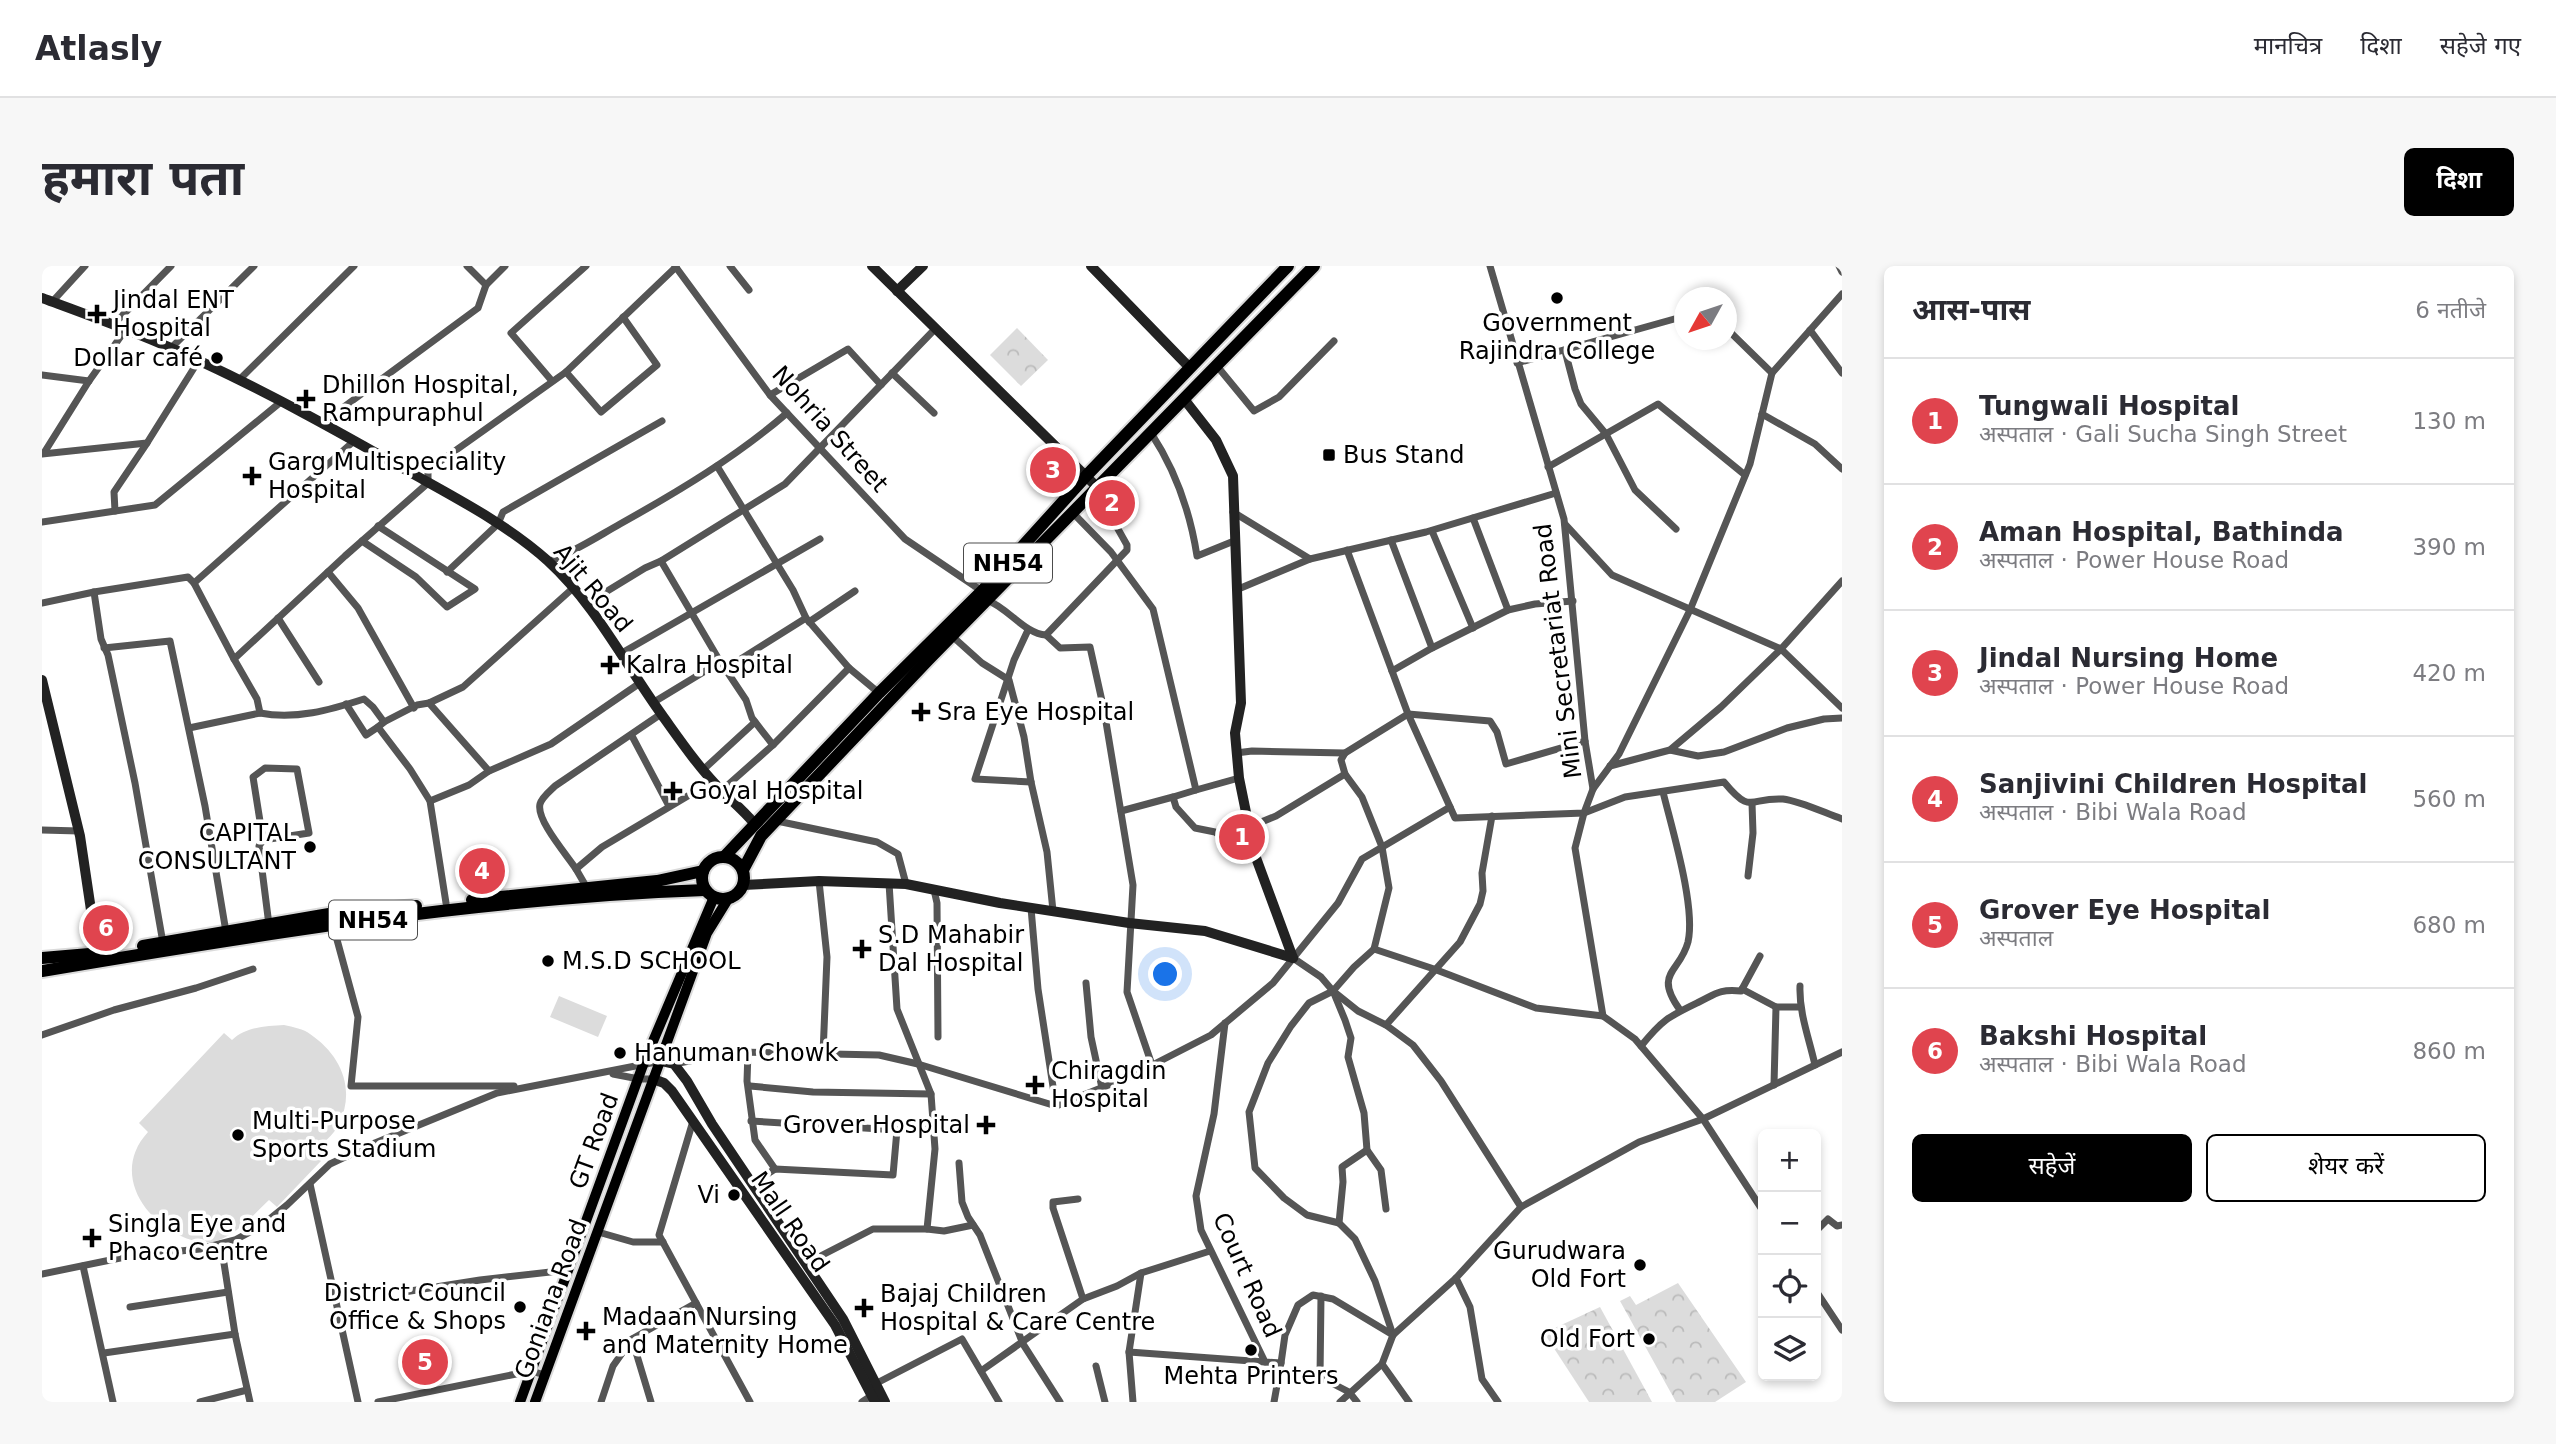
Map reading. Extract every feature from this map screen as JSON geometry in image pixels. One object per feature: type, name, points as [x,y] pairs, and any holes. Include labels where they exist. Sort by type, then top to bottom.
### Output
[{"type":"highway","name":"NH54","points":[[743,885],[743,870],[761,836],[952,636],[1087,475],[1288,266]]},
{"type":"highway","name":"NH54","points":[[42,957],[98,958],[446,902],[657,881],[703,871],[711,860],[724,857],[879,693],[1073,513],[1314,266]]},
{"type":"highway","points":[[724,857],[735,861],[743,870]]},
{"type":"highway","points":[[703,871],[701,878],[710,894]]},
{"type":"highway","points":[[728,899],[743,885]]},
{"type":"highway","name":"NH54","points":[[42,971],[163,943],[269,925],[662,892],[710,894],[728,899]]},
{"type":"main road","name":"GT Road","points":[[520,1402],[643,1065],[710,894]]},
{"type":"main road","name":"Goniana Road","points":[[535,1402],[707,933],[728,899]]},
{"type":"street","points":[[47,300],[85,266]]},
{"type":"street","points":[[113,325],[171,266]]},
{"type":"street","points":[[171,348],[254,266]]},
{"type":"street","points":[[239,380],[354,266]]},
{"type":"street","points":[[467,266],[486,285]]},
{"type":"street","points":[[322,423],[478,308],[486,285],[505,266]]},
{"type":"street","points":[[552,381],[511,333],[586,266]]},
{"type":"street","points":[[730,266],[749,290]]},
{"type":"street","points":[[872,266],[1087,475],[1127,545],[1127,550],[1046,635]]},
{"type":"street","points":[[897,291],[923,266]]},
{"type":"street","points":[[1091,266],[1190,368]]},
{"type":"street","name":"Mini Secretariat Road","points":[[1490,266],[1565,523],[1585,741],[1593,789]]},
{"type":"street","points":[[1839,266],[1842,272]]},
{"type":"street","points":[[234,659],[428,483],[428,470],[566,372],[676,267]]},
{"type":"street","name":"Nohria Street","points":[[676,267],[770,395],[905,539],[985,595],[1024,624],[1028,630]]},
{"type":"street","points":[[1603,1016],[1575,848],[1584,813],[1593,789],[1619,754],[1690,610],[1745,475],[1772,373],[1842,294]]},
{"type":"street","name":"Ajit Road","points":[[47,300],[171,348],[282,401],[498,524],[548,562],[586,604],[653,702],[713,781],[754,823]]},
{"type":"street","points":[[566,372],[601,412],[657,365],[623,317]]},
{"type":"street","points":[[1517,363],[1674,319]]},
{"type":"street","points":[[43,454],[126,329]]},
{"type":"street","points":[[586,604],[785,484],[935,329]]},
{"type":"street","points":[[1810,330],[1842,373]]},
{"type":"street","points":[[1737,339],[1772,373]]},
{"type":"street","points":[[1217,366],[1254,411],[1279,397],[1334,341]]},
{"type":"street","points":[[770,395],[848,349],[881,385]]},
{"type":"street","points":[[1565,351],[1581,404],[1606,434],[1635,490],[1676,529]]},
{"type":"street","points":[[115,511],[114,492],[198,360]]},
{"type":"street","points":[[892,373],[934,413]]},
{"type":"street","points":[[42,375],[89,381]]},
{"type":"street","points":[[1184,399],[1216,440],[1233,476],[1241,703],[1235,733],[1239,778],[1255,855],[1293,958]]},
{"type":"street","points":[[42,522],[155,505],[282,401]]},
{"type":"street","points":[[1548,467],[1658,404],[1745,475]]},
{"type":"street","points":[[548,562],[654,505],[717,466],[787,413]]},
{"type":"street","points":[[1762,414],[1815,444],[1842,469]]},
{"type":"street","points":[[447,572],[498,524],[503,512],[663,421]]},
{"type":"street","points":[[1151,433],[1168,459],[1181,490],[1194,533],[1197,556],[1234,541]]},
{"type":"street","points":[[194,583],[354,441]]},
{"type":"street","points":[[43,454],[147,443]]},
{"type":"street","points":[[717,466],[793,590],[808,620],[849,668],[879,693]]},
{"type":"street","points":[[1236,590],[1310,559],[1432,531],[1556,493]]},
{"type":"street","points":[[1233,512],[1310,559]]},
{"type":"street","points":[[1073,513],[1111,552],[1153,609],[1196,790]]},
{"type":"street","points":[[1473,518],[1508,610]]},
{"type":"street","points":[[1565,523],[1612,575],[1781,649],[1842,708]]},
{"type":"street","points":[[362,541],[416,577],[447,607],[475,589],[378,526]]},
{"type":"street","points":[[1432,531],[1473,628]]},
{"type":"street","points":[[620,654],[820,540]]},
{"type":"street","points":[[1391,540],[1432,648]]},
{"type":"street","points":[[1348,550],[1408,713],[1455,818],[1584,813],[1625,797],[1724,782],[1738,799],[1752,803],[1783,799],[1842,819]]},
{"type":"street","points":[[661,561],[746,700],[755,722],[773,745]]},
{"type":"street","points":[[328,572],[358,608],[414,708]]},
{"type":"street","points":[[42,603],[188,577],[194,583],[257,699],[260,713]]},
{"type":"street","points":[[1610,766],[1670,750],[1781,649],[1842,581]]},
{"type":"street","points":[[346,704],[366,735],[414,708],[463,687],[572,589]]},
{"type":"street","points":[[653,702],[808,620],[855,591]]},
{"type":"street","points":[[94,592],[135,783],[163,943]]},
{"type":"street","points":[[1392,671],[1508,610],[1535,604],[1573,601]]},
{"type":"street","points":[[278,618],[319,682]]},
{"type":"street","points":[[1031,782],[975,779],[999,702],[1028,630],[1046,635],[1060,648],[1090,647],[1104,710],[1133,886],[1127,992],[1152,1065]]},
{"type":"street","points":[[952,636],[982,663],[1009,680],[1024,737],[1047,852],[1053,911]]},
{"type":"street","points":[[104,648],[170,640],[226,932]]},
{"type":"street","points":[[722,791],[773,745],[849,668]]},
{"type":"street","points":[[42,680],[79,831],[98,958]]},
{"type":"street","points":[[430,800],[469,785],[489,771],[551,744],[640,682]]},
{"type":"street","points":[[189,728],[260,713],[276,716],[308,714],[364,699],[373,707],[381,725],[430,800],[446,902]]},
{"type":"street","points":[[429,703],[489,771]]},
{"type":"street","points":[[1393,1335],[1375,1281],[1355,1239],[1339,1223],[1307,1216],[1284,1198],[1255,1168],[1249,1112],[1268,1063],[1291,1026],[1309,1003],[1333,991],[1374,949],[1389,888],[1382,847],[1362,797],[1345,774],[1341,760],[1345,753],[1408,713],[1490,722],[1497,732],[1506,764],[1585,741]]},
{"type":"street","points":[[587,888],[544,822],[539,809],[541,800],[555,786],[662,714]]},
{"type":"street","points":[[1670,750],[1698,756],[1724,752],[1787,728],[1824,719],[1842,718]]},
{"type":"street","points":[[704,769],[755,722]]},
{"type":"street","points":[[632,736],[669,806]]},
{"type":"street","points":[[1236,753],[1345,753]]},
{"type":"street","points":[[262,840],[309,833],[297,769],[265,768],[253,777],[262,840],[259,854],[269,925]]},
{"type":"street","points":[[1249,827],[1276,816],[1345,774]]},
{"type":"street","points":[[1121,811],[1239,778]]},
{"type":"street","points":[[576,869],[602,847],[713,781]]},
{"type":"street","points":[[1663,792],[1690,911],[1688,941],[1667,979],[1671,997],[1680,1010]]},
{"type":"street","points":[[1173,797],[1176,807],[1195,828],[1215,832],[1236,848],[1255,855]]},
{"type":"street","points":[[1748,876],[1753,833],[1752,803]]},
{"type":"street","points":[[42,1274],[235,1240],[261,1226],[330,1164],[375,1143],[497,1093],[661,1061],[674,1065],[735,1052],[879,1055],[918,1064],[1056,1106],[1102,1088],[1211,1035],[1273,983],[1338,903],[1363,859],[1450,807]]},
{"type":"street","points":[[1385,1025],[1460,942],[1480,904],[1483,891],[1482,873],[1492,816]]},
{"type":"street","points":[[777,821],[877,842],[898,854],[906,884]]},
{"type":"street","points":[[42,830],[79,831]]},
{"type":"street","points":[[743,885],[819,881],[906,884],[1031,908],[1129,923],[1205,930],[1293,958],[1321,977],[1333,991],[1358,1011],[1385,1025],[1413,1045],[1441,1081],[1521,1207]]},
{"type":"street","points":[[819,881],[827,957],[823,1054]]},
{"type":"street","points":[[889,883],[897,1009],[931,1094],[935,1149],[927,1229]]},
{"type":"street","points":[[934,890],[937,903],[938,1037]]},
{"type":"street","points":[[1031,908],[1038,989],[1056,1106]]},
{"type":"street","points":[[331,920],[358,1017],[351,1086],[533,1086]]},
{"type":"street","points":[[1374,949],[1536,1008],[1603,1016],[1641,1046],[1703,1119],[1758,1203]]},
{"type":"street","points":[[1641,1046],[1662,1021],[1680,1010],[1722,989],[1741,991],[1760,956]]},
{"type":"street","points":[[42,1035],[114,1010],[253,969]]},
{"type":"street","points":[[1086,983],[1091,1037],[1102,1088]]},
{"type":"street","points":[[1800,986],[1799,1007],[1807,1026],[1815,1065]]},
{"type":"street","points":[[1742,989],[1776,1007],[1799,1007]]},
{"type":"street","points":[[1333,991],[1351,1038],[1348,1057],[1364,1113],[1367,1150],[1381,1170],[1386,1209]]},
{"type":"street","points":[[1774,1085],[1776,1007]]},
{"type":"street","name":"Court Road","points":[[1225,1023],[1214,1114],[1196,1196],[1200,1230],[1265,1362],[1280,1363],[1274,1402]]},
{"type":"street","points":[[748,1052],[747,1081],[750,1086],[751,1121],[755,1140],[775,1169]]},
{"type":"street","points":[[1340,1402],[1382,1364],[1393,1335],[1456,1278],[1521,1207],[1639,1142],[1703,1119],[1842,1052]]},
{"type":"street","name":"Mall Road","points":[[674,1065],[843,1319],[885,1402]]},
{"type":"street","points":[[609,1073],[653,1079]]},
{"type":"street","name":"Mall Road","points":[[653,1079],[664,1083],[672,1091],[835,1325],[873,1399]]},
{"type":"street","points":[[750,1086],[813,1092],[931,1094]]},
{"type":"street","points":[[693,1121],[659,1235],[750,1402]]},
{"type":"street","points":[[751,1121],[897,1130],[933,1129]]},
{"type":"street","points":[[752,1184],[775,1169],[893,1175],[897,1130]]},
{"type":"street","points":[[1339,1223],[1342,1167],[1367,1150]]},
{"type":"street","points":[[959,1163],[962,1202],[980,1235],[1022,1342],[1060,1402]]},
{"type":"street","points":[[310,1184],[358,1402]]},
{"type":"street","points":[[1078,1199],[1053,1202],[1053,1208],[1083,1299]]},
{"type":"street","points":[[1821,1226],[1828,1219],[1837,1226],[1842,1226]]},
{"type":"street","points":[[805,1264],[873,1229],[943,1231],[973,1226]]},
{"type":"street","points":[[598,1232],[633,1242],[663,1242]]},
{"type":"street","points":[[221,1244],[235,1334],[250,1402]]},
{"type":"street","points":[[981,1371],[1083,1299],[1141,1273],[1210,1251]]},
{"type":"street","points":[[83,1266],[113,1402]]},
{"type":"street","points":[[404,1292],[568,1270]]},
{"type":"street","points":[[1133,1402],[1129,1352],[1141,1273]]},
{"type":"street","points":[[1456,1278],[1470,1307],[1482,1379],[1498,1402]]},
{"type":"street","points":[[130,1307],[228,1292]]},
{"type":"street","points":[[1280,1363],[1284,1335],[1298,1305],[1313,1295],[1333,1299],[1393,1335]]},
{"type":"street","points":[[1321,1296],[1320,1377],[1349,1392],[1357,1402]]},
{"type":"street","points":[[1821,1298],[1841,1328]]},
{"type":"street","points":[[601,1402],[613,1366],[632,1339],[696,1303]]},
{"type":"street","points":[[104,1353],[235,1334]]},
{"type":"street","points":[[632,1339],[651,1402]]},
{"type":"street","points":[[875,1384],[962,1339],[999,1402]]},
{"type":"street","points":[[1129,1352],[1265,1362]]},
{"type":"street","points":[[1382,1364],[1409,1402]]},
{"type":"street","points":[[1096,1366],[1104,1402]]},
{"type":"street","points":[[378,1402],[531,1371],[545,1375]]},
{"type":"street","points":[[200,1402],[247,1390]]},
{"type":"street","points":[[862,1402],[873,1399]]},
{"type":"green space","points":[[1017,328],[1048,360],[1021,386],[990,355]]},
{"type":"green space","points":[[559,996],[607,1016],[598,1037],[550,1017]]},
{"type":"green space","name":"Multi-Purpose Sports Stadium","points":[[284,1025],[305,1031],[321,1042],[337,1062],[342,1074],[346,1098],[344,1111],[337,1128],[314,1153],[321,1161],[277,1207],[269,1200],[243,1225],[221,1239],[197,1241],[166,1228],[143,1205],[132,1177],[138,1147],[148,1132],[139,1123],[224,1033],[232,1040],[250,1030]]},
{"type":"green space","points":[[1678,1283],[1746,1382],[1715,1402],[1676,1402],[1620,1301],[1630,1296],[1636,1305]]},
{"type":"green space","points":[[1600,1307],[1652,1402],[1589,1402],[1544,1333]]},
{"type":"place","name":"Government Rajindra College","points":[[1557,298]]},
{"type":"place","name":"Jindal ENT Hospital","points":[[97,314]]},
{"type":"place","name":"Dollar café","points":[[217,358]]},
{"type":"place","name":"Dhillon Hospital, Rampuraphul","points":[[306,399]]},
{"type":"place","name":"Bus Stand","points":[[1329,455]]},
{"type":"place","name":"Jindal Nursing Home","points":[[1053,470]]},
{"type":"place","name":"Garg Multispeciality Hospital","points":[[252,476]]},
{"type":"place","name":"Aman Hospital, Bathinda","points":[[1112,503]]},
{"type":"place","name":"Kalra Hospital","points":[[610,665]]},
{"type":"place","name":"Sra Eye Hospital","points":[[921,712]]},
{"type":"place","name":"Goyal Hospital","points":[[673,791]]},
{"type":"place","name":"Tungwali Hospital","points":[[1242,837]]},
{"type":"place","name":"CAPITAL CONSULTANT","points":[[310,847]]},
{"type":"place","name":"Sanjivini Children Hospital","points":[[482,871]]},
{"type":"place","name":"Bakshi Hospital","points":[[106,928]]},
{"type":"place","name":"S.D Mahabir Dal Hospital","points":[[862,949]]},
{"type":"place","name":"M.S.D SCHOOL","points":[[548,961]]},
{"type":"place","name":"Hanuman Chowk","points":[[620,1053]]},
{"type":"place","name":"Chiragdin Hospital","points":[[1035,1085]]},
{"type":"place","name":"Grover Hospital","points":[[986,1125]]},
{"type":"place","name":"Multi-Purpose Sports Stadium","points":[[238,1135]]},
{"type":"place","name":"Vi","points":[[734,1195]]},
{"type":"place","name":"Singla Eye and Phaco Centre","points":[[92,1238]]},
{"type":"place","name":"Gurudwara Old Fort","points":[[1640,1265]]},
{"type":"place","name":"District Council Office & Shops","points":[[520,1307]]},
{"type":"place","name":"Bajaj Children Hospital & Care Centre","points":[[864,1308]]},
{"type":"place","name":"Madaan Nursing and Maternity Home","points":[[586,1331]]},
{"type":"place","name":"Old Fort","points":[[1649,1339]]},
{"type":"place","name":"Mehta Printers","points":[[1251,1350]]},
{"type":"place","name":"Grover Eye Hospital","points":[[425,1362]]}]
